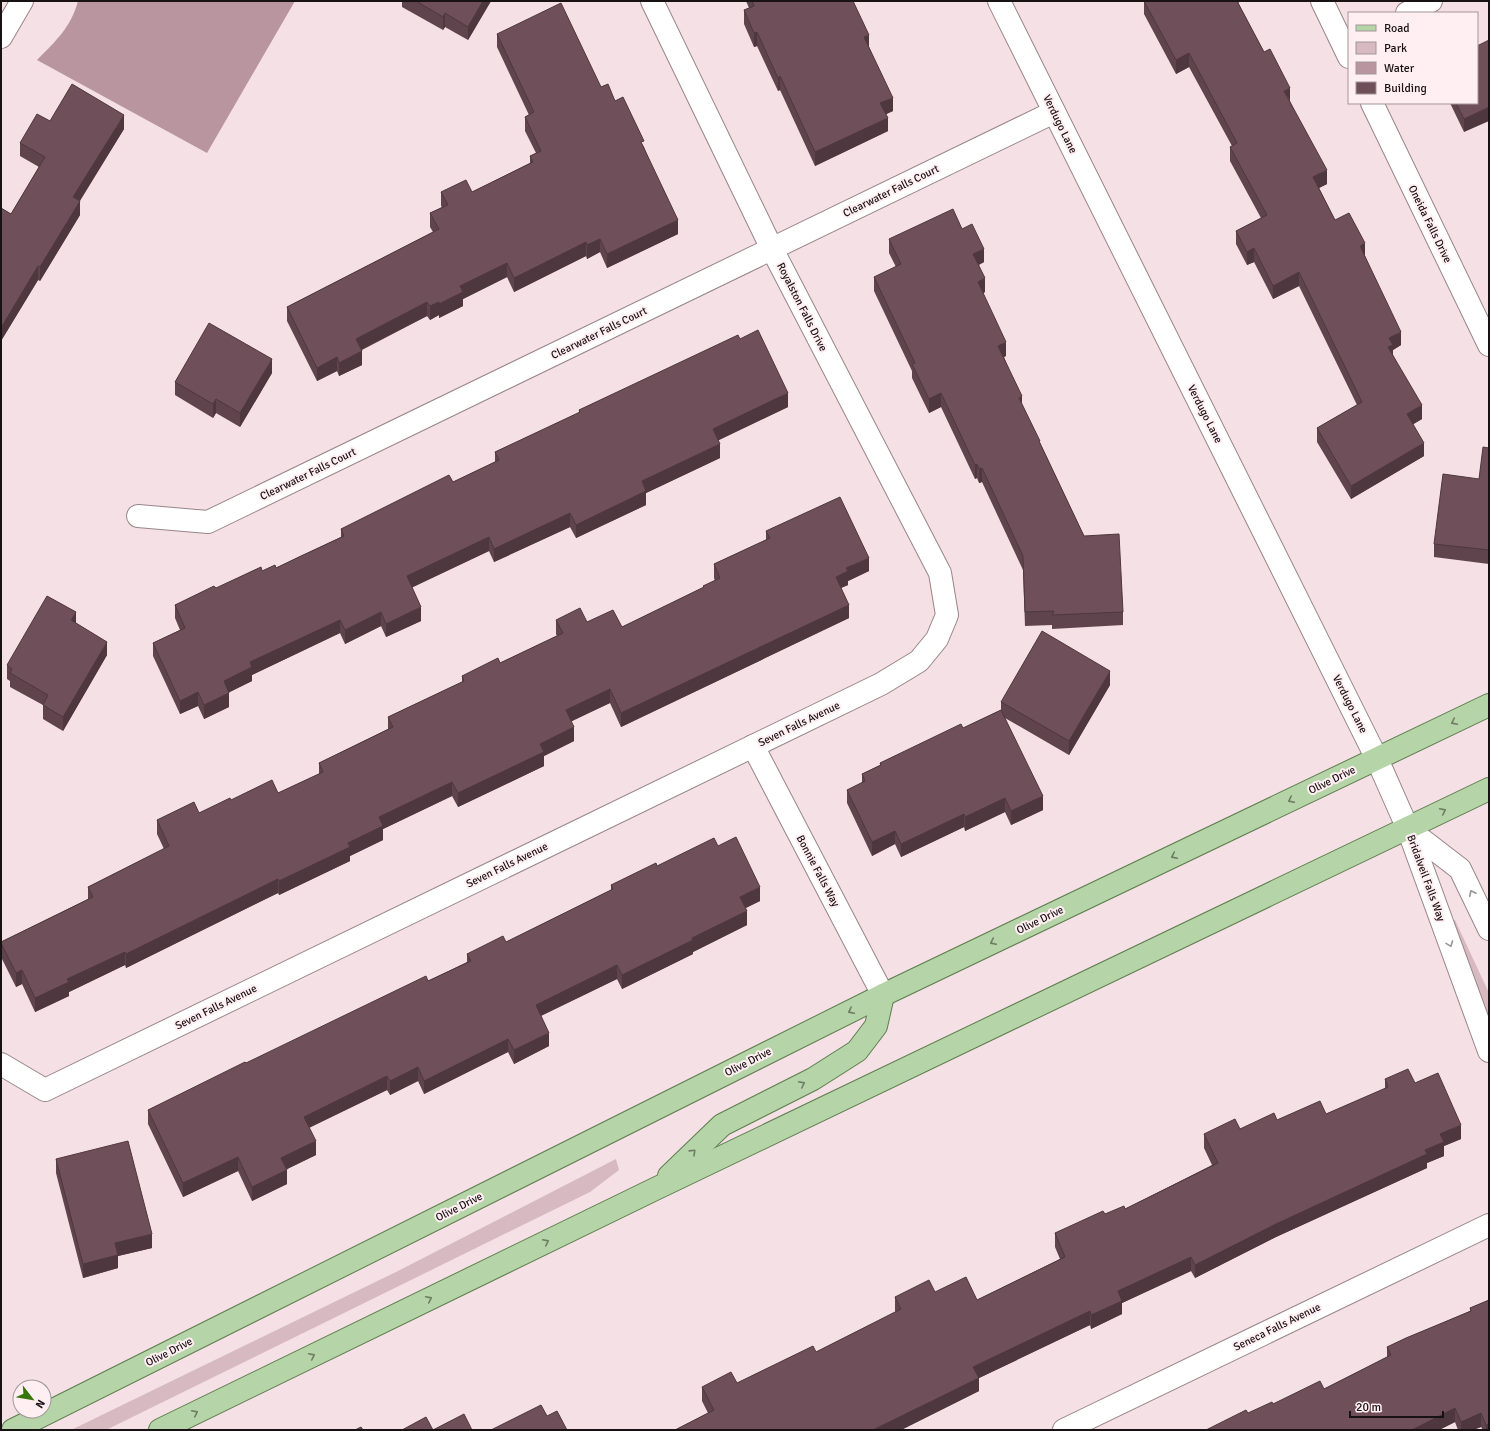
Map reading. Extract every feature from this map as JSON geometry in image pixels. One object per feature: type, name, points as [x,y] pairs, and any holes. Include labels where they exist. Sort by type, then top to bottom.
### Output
[{"type":"main road","name":"Olive Drive","points":[[13,1430],[883,995],[1489,705]]},
{"type":"main road","points":[[160,1430],[655,1189],[1489,789]]},
{"type":"main road","points":[[655,1189],[722,1125],[813,1079],[857,1051],[876,1026],[883,995]]},
{"type":"street","points":[[1,38],[22,1]]},
{"type":"street","name":"Royalston Falls Drive","points":[[652,1],[772,249],[940,573],[947,615]]},
{"type":"street","name":"Verdugo Lane","points":[[999,1],[1377,759],[1408,829]]},
{"type":"street","points":[[1322,1],[1347,47]]},
{"type":"street","points":[[1409,12],[1431,1]]},
{"type":"street","name":"Oneida Falls Drive","points":[[1372,104],[1489,345]]},
{"type":"street","name":"Clearwater Falls Court","points":[[138,516],[208,522],[1054,112]]},
{"type":"street","name":"Seven Falls Avenue","points":[[1,1064],[45,1090],[881,684],[919,661],[937,639],[947,615]]},
{"type":"street","name":"Bonnie Falls Way","points":[[753,746],[883,995]]},
{"type":"street","name":"Bridalveil Falls Way","points":[[1408,829],[1460,869],[1489,929]]},
{"type":"street","name":"Bridalveil Falls Way","points":[[1408,829],[1489,1051]]},
{"type":"street","name":"Seneca Falls Avenue","points":[[1064,1430],[1489,1225]]},
{"type":"green space","points":[[1455,920],[1489,993],[1489,1017],[1445,924]]},
{"type":"green space","points":[[616,1159],[619,1170],[590,1192],[106,1430],[71,1430],[398,1271]]},
{"type":"water","points":[[78,1],[295,1],[207,153],[37,60],[67,26]]},
{"type":"building","points":[[416,1],[483,1],[468,27],[445,13],[443,17]]},
{"type":"building","points":[[752,1],[853,1],[869,35],[864,37],[893,98],[880,103],[888,118],[815,152],[780,76],[778,78],[757,32],[754,33],[744,10],[754,6]]},
{"type":"building","points":[[1144,1],[1237,1],[1264,52],[1270,49],[1290,88],[1284,91],[1327,170],[1313,177],[1335,220],[1349,213],[1365,243],[1360,246],[1401,332],[1389,338],[1393,345],[1388,347],[1422,405],[1407,414],[1424,443],[1351,486],[1317,428],[1362,402],[1299,272],[1273,286],[1254,248],[1247,252],[1236,231],[1267,215],[1230,147],[1237,143],[1189,53],[1176,60]]},
{"type":"building","points":[[561,3],[601,87],[608,84],[615,101],[623,97],[644,141],[641,142],[678,220],[607,254],[600,239],[587,245],[586,242],[514,278],[507,263],[460,286],[463,292],[439,304],[439,302],[430,306],[427,302],[356,339],[362,351],[339,363],[337,357],[317,368],[287,307],[439,229],[430,213],[448,205],[441,192],[466,180],[472,192],[533,162],[530,156],[541,151],[525,117],[534,112],[497,34]]},
{"type":"building","points":[[1489,40],[1489,107],[1464,119],[1456,104],[1478,104],[1478,46]]},
{"type":"building","points":[[72,84],[124,115],[73,197],[80,201],[40,267],[38,266],[1,328],[1,208],[11,214],[45,157],[20,143],[37,114],[50,121]]},
{"type":"building","points":[[953,209],[962,229],[972,224],[984,249],[973,254],[985,278],[978,282],[1006,342],[998,346],[1022,396],[1019,398],[1084,536],[1119,534],[1123,612],[1052,615],[1054,611],[1025,612],[1023,556],[982,468],[979,469],[977,464],[975,465],[941,393],[929,399],[912,364],[915,363],[874,277],[901,264],[889,239]]},
{"type":"building","points":[[209,323],[272,359],[240,413],[216,399],[213,404],[175,382]]},
{"type":"building","points":[[758,330],[788,393],[713,429],[720,444],[642,481],[646,491],[576,525],[570,513],[494,549],[489,537],[407,576],[421,607],[386,624],[381,612],[345,630],[340,620],[250,662],[252,667],[224,681],[229,693],[204,705],[198,692],[180,701],[153,643],[185,628],[175,605],[214,586],[216,588],[261,567],[262,571],[275,565],[276,568],[344,536],[341,529],[449,475],[453,482],[499,460],[495,452],[580,412],[579,410],[738,335],[740,339]]},
{"type":"building","points":[[1483,447],[1489,448],[1489,550],[1434,544],[1443,474],[1479,479]]},
{"type":"building","points":[[840,497],[869,558],[846,568],[848,571],[836,577],[849,605],[621,713],[610,689],[566,710],[574,727],[540,744],[544,752],[458,793],[452,782],[379,817],[383,826],[348,843],[350,847],[279,881],[278,879],[126,954],[125,952],[67,979],[69,982],[35,998],[22,970],[16,973],[1,942],[93,897],[88,887],[169,846],[157,820],[194,802],[199,813],[230,798],[231,800],[272,780],[278,793],[323,772],[319,763],[393,727],[388,717],[464,681],[462,676],[498,658],[500,663],[563,633],[556,620],[580,608],[587,622],[613,610],[622,627],[720,578],[714,564],[770,538],[766,531]]},
{"type":"building","points":[[47,596],[76,612],[71,620],[107,642],[63,717],[43,705],[48,695],[10,673],[12,669],[7,665]]},
{"type":"building","points":[[1042,631],[1110,671],[1069,741],[1001,702]]},
{"type":"building","points":[[1001,710],[1043,796],[1011,811],[1005,798],[965,817],[964,814],[901,844],[895,831],[872,842],[847,790],[865,781],[862,774],[881,765],[880,763],[961,724],[963,728]]},
{"type":"building","points":[[736,837],[760,887],[740,897],[747,911],[692,938],[693,940],[622,975],[617,965],[536,1005],[549,1033],[514,1050],[508,1039],[424,1081],[418,1067],[390,1081],[387,1076],[304,1117],[316,1141],[281,1158],[287,1170],[252,1187],[238,1157],[183,1183],[148,1110],[426,976],[428,981],[471,961],[467,954],[503,936],[506,942],[613,889],[611,885],[656,863],[657,866],[714,838],[718,846]]},
{"type":"building","points":[[1408,1069],[1415,1083],[1438,1073],[1461,1125],[1440,1134],[1444,1142],[1425,1150],[1427,1154],[1276,1224],[1195,1265],[1191,1257],[1118,1291],[1122,1301],[1091,1315],[1090,1311],[973,1367],[979,1378],[873,1430],[675,1430],[714,1410],[702,1387],[731,1372],[737,1383],[813,1346],[816,1352],[901,1309],[895,1297],[929,1280],[935,1292],[966,1277],[977,1300],[1065,1257],[1055,1233],[1103,1211],[1105,1214],[1124,1206],[1125,1209],[1218,1163],[1204,1134],[1235,1119],[1240,1129],[1274,1113],[1277,1120],[1320,1101],[1326,1114],[1388,1087],[1385,1079]]},
{"type":"building","points":[[128,1141],[152,1234],[115,1243],[118,1255],[83,1264],[56,1159]]},
{"type":"building","points":[[1489,1300],[1489,1424],[1486,1425],[1481,1413],[1461,1422],[1455,1408],[1412,1430],[1206,1430],[1246,1410],[1248,1413],[1272,1402],[1273,1404],[1320,1381],[1324,1389],[1391,1355],[1387,1347],[1471,1311],[1470,1308]]},
{"type":"building","points":[[541,1405],[547,1416],[557,1411],[567,1430],[491,1430]]},
{"type":"building","points":[[464,1414],[472,1430],[433,1430]]},
{"type":"building","points":[[426,1417],[433,1430],[402,1430]]},
{"type":"building","points":[[361,1427],[363,1430],[355,1430]]}]
